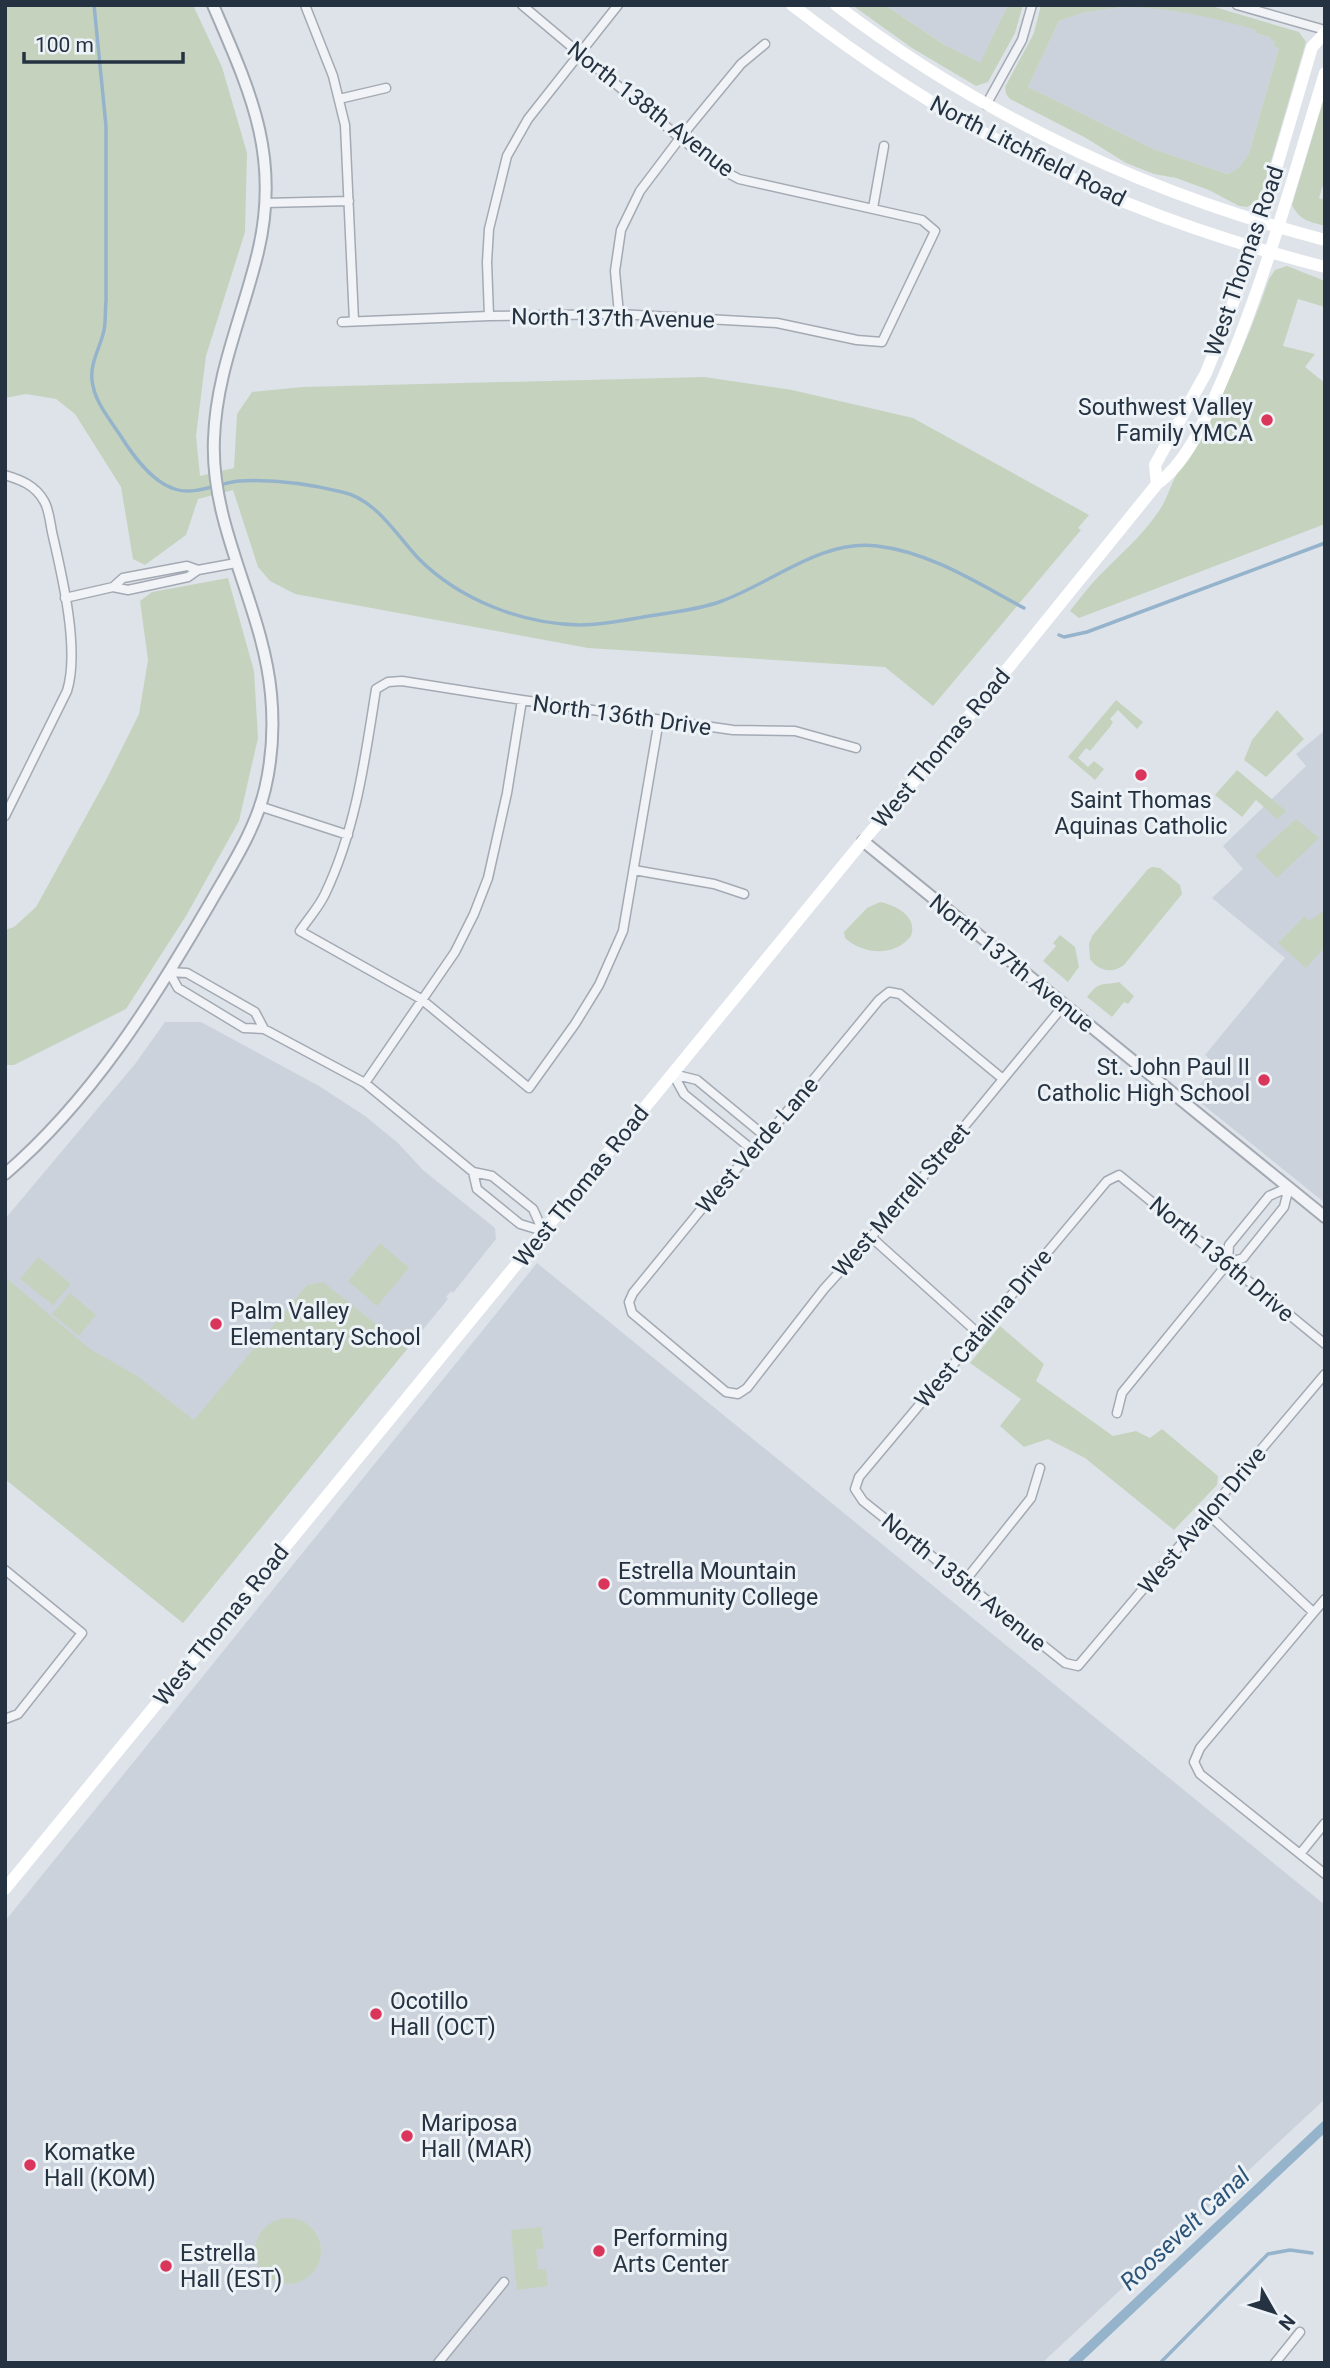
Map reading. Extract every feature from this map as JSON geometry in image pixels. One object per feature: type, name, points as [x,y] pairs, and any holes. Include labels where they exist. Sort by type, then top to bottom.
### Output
[{"type":"main road","name":"North Litchfield Road","points":[[792,5],[918,94],[1052,168],[1124,202],[1252,248],[1325,267]]},
{"type":"main road","name":"North Litchfield Road","points":[[836,5],[901,52],[986,105],[1113,167],[1208,206],[1325,240]]},
{"type":"main road","name":"West Thomas Road","points":[[1157,484],[1155,466],[1218,346],[1260,223],[1312,47],[1325,32]]},
{"type":"main road","name":"West Thomas Road","points":[[5,1889],[863,841],[975,709],[1157,484],[1176,467],[1208,413],[1244,327],[1278,228],[1325,73]]},
{"type":"street","points":[[5,1174],[54,1129],[70,1110],[159,991],[240,851],[265,790],[271,746],[271,695],[265,650],[236,563],[214,471],[215,415],[219,385],[258,252],[265,203],[264,152],[248,87],[213,5]]},
{"type":"street","points":[[305,5],[333,76],[345,125],[354,321]]},
{"type":"street","name":"North 138th Avenue","points":[[522,5],[680,138],[739,180],[922,220],[935,231],[881,342]]},
{"type":"street","points":[[489,316],[489,229],[507,156],[528,119],[618,5]]},
{"type":"street","points":[[986,105],[1021,40],[1032,5]]},
{"type":"street","points":[[1237,5],[1325,32]]},
{"type":"street","points":[[619,314],[615,271],[621,230],[640,191],[741,64],[765,44]]},
{"type":"street","points":[[339,99],[386,88]]},
{"type":"street","points":[[873,208],[884,146]]},
{"type":"street","points":[[265,203],[349,201]]},
{"type":"street","name":"North 137th Avenue","points":[[342,321],[619,314],[777,323],[856,340],[881,342]]},
{"type":"street","points":[[5,475],[28,482],[45,502],[64,580],[72,659],[72,676],[67,691],[5,816]]},
{"type":"street","points":[[65,597],[113,587],[128,590],[188,577],[198,570],[236,563]]},
{"type":"street","points":[[113,587],[123,579],[187,566],[198,570]]},
{"type":"street","points":[[154,573],[156,584]]},
{"type":"street","name":"North 136th Drive","points":[[348,835],[362,782],[376,689],[388,682],[402,681],[522,701],[733,730],[795,731],[856,748]]},
{"type":"street","points":[[365,1083],[455,952],[474,914],[488,877],[507,793],[522,701]]},
{"type":"street","points":[[259,806],[348,835],[324,896],[300,930],[421,999],[529,1088],[599,985],[622,930],[659,720]]},
{"type":"street","name":"North 137th Avenue","points":[[863,841],[1325,1217]]},
{"type":"street","points":[[634,870],[714,884],[744,894]]},
{"type":"street","points":[[169,972],[178,988],[244,1028],[264,1029],[365,1083],[473,1172],[492,1176],[533,1209],[543,1231]]},
{"type":"street","points":[[169,972],[187,973],[256,1012],[264,1029]]},
{"type":"street","name":"West Verde Lane","points":[[738,1394],[726,1392],[636,1318],[629,1301],[718,1190],[766,1137],[878,1000],[889,992],[900,994],[1003,1079]]},
{"type":"street","name":"West Merrell Street","points":[[738,1394],[747,1388],[824,1289],[899,1206],[1064,1005]]},
{"type":"street","points":[[673,1074],[697,1080],[766,1137]]},
{"type":"street","points":[[673,1074],[684,1094],[754,1151]]},
{"type":"street","points":[[473,1172],[477,1189],[520,1224],[543,1231]]},
{"type":"street","name":"North 136th Drive","points":[[1119,1175],[1325,1345]]},
{"type":"street","name":"West Catalina Drive","points":[[855,1489],[859,1477],[1107,1181],[1119,1175]]},
{"type":"street","points":[[1228,1263],[1229,1245],[1269,1196],[1289,1187]]},
{"type":"street","points":[[1117,1413],[1122,1393],[1228,1263],[1243,1258],[1284,1207],[1289,1187]]},
{"type":"street","points":[[871,1237],[979,1334]]},
{"type":"street","name":"West Avalon Drive","points":[[1079,1666],[1325,1374]]},
{"type":"street","points":[[964,1583],[1031,1498],[1040,1468]]},
{"type":"street","name":"North 135th Avenue","points":[[855,1489],[863,1501],[1065,1663],[1079,1666]]},
{"type":"street","points":[[1207,1513],[1313,1612]]},
{"type":"street","points":[[5,1570],[82,1633],[18,1714],[5,1719]]},
{"type":"street","points":[[1325,1599],[1200,1748],[1194,1762],[1200,1774],[1325,1874]]},
{"type":"street","points":[[1300,1854],[1325,1823]]},
{"type":"street","points":[[438,2363],[504,2282]]},
{"type":"street","points":[[1275,2363],[1300,2332]]},
{"type":"shaded area","points":[[885,5],[1008,5],[980,64],[943,44]]},
{"type":"shaded area","points":[[1122,7],[1148,7],[1203,15],[1257,30],[1256,33],[1271,38],[1279,48],[1249,153],[1243,165],[1236,171],[1227,174],[1153,149],[1028,87],[1059,21],[1082,13]]},
{"type":"shaded area","points":[[1325,730],[1325,1203],[1191,1095],[1216,1065],[1205,1055],[1285,958],[1212,898],[1243,869],[1223,846],[1306,766],[1296,754]]},
{"type":"shaded area","name":"Palm Valley Elementary School","points":[[165,1022],[201,1022],[319,1086],[365,1116],[398,1143],[423,1170],[495,1228],[496,1239],[453,1293],[451,1291],[446,1297],[448,1299],[183,1623],[5,1479],[5,1219],[135,1064]]},
{"type":"shaded area","name":"Estrella Mountain Community College","points":[[537,1263],[1325,1905],[1325,2099],[1042,2363],[5,2363],[5,1921]]},
{"type":"green space","points":[[5,5],[193,5],[222,67],[247,153],[245,232],[206,356],[196,436],[200,476],[234,468],[237,414],[252,392],[303,387],[704,377],[792,390],[913,418],[1089,515],[1078,528],[1081,530],[933,706],[885,667],[588,648],[295,594],[270,581],[258,567],[233,490],[198,499],[186,535],[145,565],[133,559],[121,487],[75,414],[56,399],[26,394],[5,398]]},
{"type":"green space","points":[[852,5],[885,5],[943,44],[980,63],[1008,5],[1023,5],[1015,33],[988,82],[976,86],[912,48]]},
{"type":"green space","points":[[1041,5],[1208,5],[1299,32],[1306,42],[1261,195],[1256,202],[1247,207],[1239,206],[1209,190],[1126,163],[1086,138],[1010,99],[1005,87],[1034,33]],"holes":[[[1122,7],[1156,9],[1223,21],[1256,30],[1256,33],[1275,42],[1274,46],[1279,48],[1249,153],[1235,171],[1227,174],[1153,149],[1028,87],[1059,21],[1082,13]]]},
{"type":"green space","points":[[1325,95],[1325,179],[1319,198],[1325,200],[1325,226],[1302,217],[1292,205]]},
{"type":"green space","name":"Southwest Valley Family YMCA","points":[[1287,266],[1325,281],[1325,307],[1298,299],[1283,346],[1315,354],[1305,367],[1325,383],[1325,524],[1079,618],[1070,611],[1132,544],[1163,505],[1175,477],[1229,378],[1269,279],[1275,270]]},
{"type":"green space","points":[[228,578],[254,671],[258,738],[239,821],[186,916],[126,1009],[14,1065],[5,1065],[5,930],[14,927],[36,907],[139,714],[148,660],[140,601],[152,592]]},
{"type":"green space","points":[[1116,700],[1143,722],[1137,729],[1118,710],[1110,719],[1113,722],[1110,727],[1090,751],[1086,748],[1078,758],[1088,767],[1094,761],[1104,769],[1095,780],[1068,757]]},
{"type":"green space","points":[[1277,710],[1304,739],[1266,777],[1244,760],[1252,740]]},
{"type":"green space","points":[[1237,770],[1286,811],[1277,819],[1256,800],[1242,817],[1215,795]]},
{"type":"green space","points":[[1296,819],[1319,838],[1277,878],[1255,856]]},
{"type":"green space","points":[[1152,867],[1160,868],[1180,885],[1182,894],[1124,965],[1115,970],[1101,969],[1090,959],[1089,944],[1092,936]]},
{"type":"green space","points":[[880,902],[904,913],[911,923],[911,936],[897,948],[879,951],[861,948],[845,938],[844,932],[867,908]]},
{"type":"green space","points":[[1325,910],[1325,947],[1306,968],[1278,943],[1305,916],[1309,921]]},
{"type":"green space","points":[[1060,935],[1075,947],[1079,967],[1068,982],[1043,961],[1056,946],[1053,943]]},
{"type":"green space","points":[[1119,982],[1134,996],[1128,1004],[1124,1002],[1112,1017],[1087,997],[1098,986]]},
{"type":"green space","points":[[380,1243],[409,1268],[377,1306],[348,1281]]},
{"type":"green space","points":[[38,1257],[71,1284],[53,1305],[20,1279]]},
{"type":"green space","points":[[5,1277],[90,1349],[137,1376],[194,1420],[307,1285],[323,1282],[407,1349],[183,1623],[5,1479]]},
{"type":"green space","points":[[70,1293],[96,1315],[79,1336],[52,1314]]},
{"type":"green space","points":[[1000,1326],[1044,1364],[1036,1381],[1113,1436],[1136,1431],[1150,1438],[1162,1429],[1218,1476],[1217,1485],[1174,1530],[1085,1458],[1048,1439],[1024,1447],[1000,1426],[1021,1399],[970,1363]]},
{"type":"green space","points":[[294,2218],[312,2227],[319,2238],[319,2264],[312,2275],[301,2282],[282,2284],[264,2275],[257,2264],[255,2245],[264,2227],[275,2220]]},
{"type":"green space","points":[[541,2227],[544,2249],[536,2249],[538,2269],[546,2269],[548,2286],[517,2290],[511,2230]]},
{"type":"waterway","points":[[94,5],[106,126],[106,301],[104,330],[92,373],[93,388],[107,416],[130,450],[156,479],[172,488],[188,491],[239,481],[278,481],[354,496],[376,510],[419,559],[453,586],[493,607],[558,624],[606,623],[704,607],[741,593],[797,564],[836,549],[856,546],[897,549],[935,562],[1024,608]]},
{"type":"waterway","points":[[1059,635],[1064,637],[1087,632],[1325,543]]},
{"type":"waterway","name":"Roosevelt Canal","points":[[1073,2363],[1325,2126]]},
{"type":"waterway","points":[[1160,2363],[1268,2254],[1290,2250],[1312,2253]]},
{"type":"place","name":"Southwest Valley Family YMCA","points":[[1267,420]]},
{"type":"place","name":"Saint Thomas Aquinas Catholic","points":[[1141,775]]},
{"type":"place","name":"St. John Paul II Catholic High School","points":[[1264,1080]]},
{"type":"place","name":"Palm Valley Elementary School","points":[[216,1324]]},
{"type":"place","name":"Estrella Mountain Community College","points":[[604,1584]]},
{"type":"place","name":"Ocotillo Hall (OCT)","points":[[376,2014]]},
{"type":"place","name":"Mariposa Hall (MAR)","points":[[407,2136]]},
{"type":"place","name":"Komatke Hall (KOM)","points":[[30,2165]]},
{"type":"place","name":"Performing Arts Center","points":[[599,2251]]},
{"type":"place","name":"Estrella Hall (EST)","points":[[166,2266]]}]
